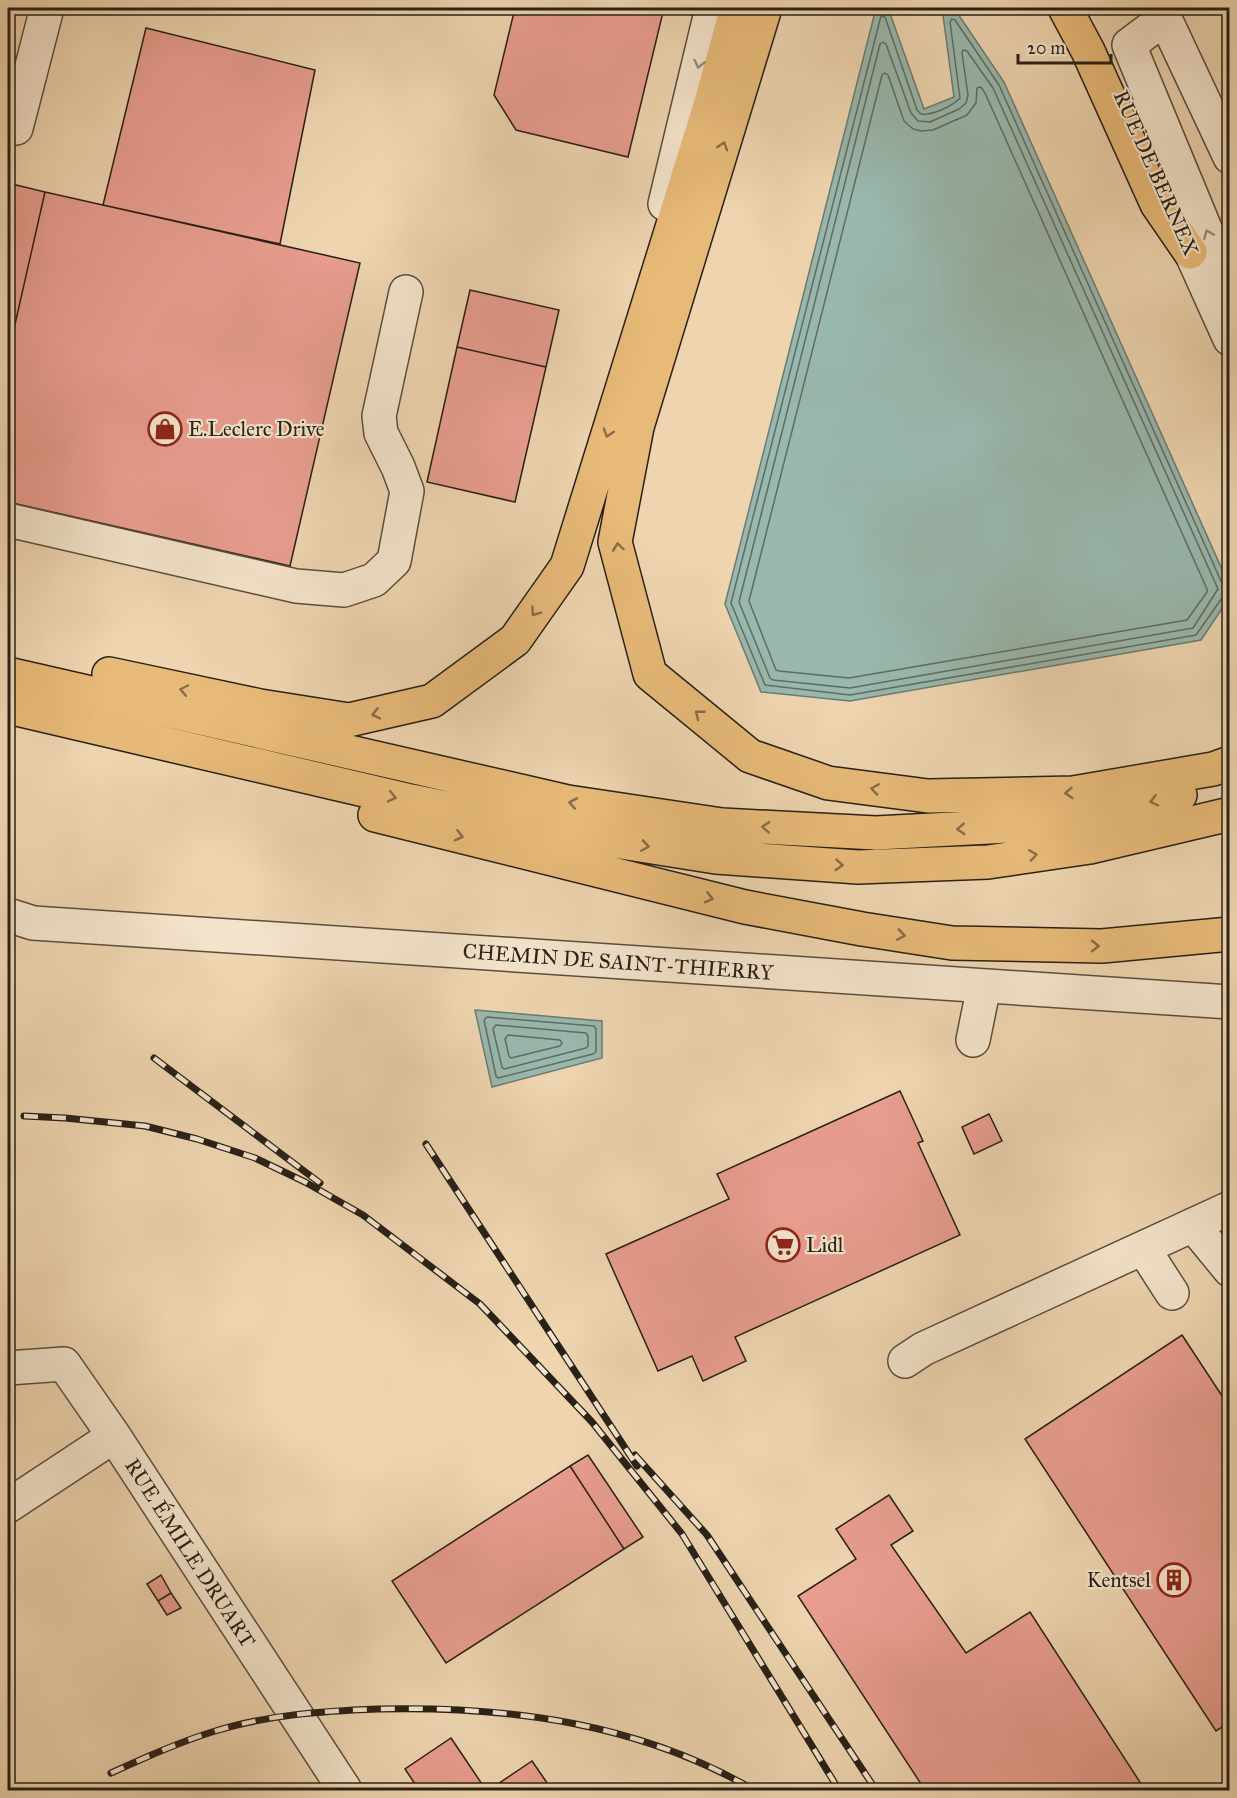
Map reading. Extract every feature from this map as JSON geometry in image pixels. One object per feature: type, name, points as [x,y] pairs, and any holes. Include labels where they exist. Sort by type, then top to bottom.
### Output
[{"type":"highway","points":[[8,653],[260,706],[349,720],[432,701],[514,640],[567,566],[710,106],[737,8]]},
{"type":"highway","points":[[765,8],[637,427],[615,542],[650,674],[750,756],[828,783],[928,796],[1073,793],[1213,769],[1230,763]]},
{"type":"highway","points":[[1065,8],[1088,51],[1157,204],[1190,252]]},
{"type":"highway","points":[[8,674],[568,802],[722,825],[876,833],[1029,825],[1125,808],[1202,790],[1230,778]]},
{"type":"highway","points":[[8,707],[411,801],[583,836],[716,857],[858,867],[988,862],[1090,847],[1230,814]]},
{"type":"highway","points":[[81,724],[211,769],[413,825],[745,907],[850,927],[952,943],[1102,946],[1230,934]]},
{"type":"street","points":[[8,126],[16,128],[47,8]]},
{"type":"street","points":[[619,397],[712,8]]},
{"type":"street","name":"RUE DE BERNEX","points":[[1082,8],[1228,336]]},
{"type":"street","points":[[1228,336],[1216,255],[1129,45],[1163,13],[1230,157]]},
{"type":"street","points":[[8,520],[296,586],[344,590],[374,580],[394,561],[407,491],[398,466],[381,433],[379,416],[406,292]]},
{"type":"street","name":"CHEMIN DE SAINT-THIERRY","points":[[8,915],[33,923],[1230,1002]]},
{"type":"street","points":[[973,1040],[984,986]]},
{"type":"street","points":[[914,1355],[1230,1208]]},
{"type":"street","points":[[1193,1225],[1230,1269]]},
{"type":"street","points":[[1143,1248],[1172,1293]]},
{"type":"street","name":"RUE ÉMILE DRUART","points":[[8,1368],[64,1364],[114,1436],[345,1791]]},
{"type":"street","points":[[8,1506],[114,1436]]},
{"type":"water","points":[[876,8],[888,8],[924,109],[954,97],[942,8],[954,8],[1004,82],[1229,585],[1229,598],[1201,640],[850,701],[761,692],[725,604]]},
{"type":"water","points":[[475,1010],[602,1021],[602,1058],[492,1087]]},
{"type":"building","points":[[515,8],[664,8],[628,157],[516,130],[494,95]]},
{"type":"building","points":[[146,28],[315,70],[280,244],[103,205]]},
{"type":"building","points":[[8,183],[45,192],[8,355]]},
{"type":"building","name":"E.Leclerc Drive","points":[[45,192],[360,263],[290,566],[8,502],[8,355]]},
{"type":"building","points":[[470,290],[559,310],[546,367],[457,347]]},
{"type":"building","points":[[457,347],[546,367],[515,502],[427,482]]},
{"type":"building","name":"Lidl","points":[[900,1091],[923,1141],[918,1143],[960,1235],[735,1337],[746,1361],[703,1381],[692,1356],[658,1371],[606,1254],[729,1199],[717,1174]]},
{"type":"building","points":[[989,1114],[1002,1141],[974,1154],[962,1127]]},
{"type":"building","name":"Kentsel","points":[[1182,1335],[1230,1408],[1230,1722],[1216,1731],[1025,1439]]},
{"type":"building","points":[[588,1455],[643,1537],[624,1549],[570,1466]]},
{"type":"building","points":[[570,1466],[624,1549],[446,1663],[392,1581]]},
{"type":"building","points":[[889,1495],[913,1531],[891,1545],[966,1653],[1030,1612],[1145,1790],[925,1790],[798,1596],[856,1559],[836,1529]]},
{"type":"building","points":[[161,1575],[171,1593],[158,1601],[147,1584]]},
{"type":"building","points":[[171,1593],[181,1608],[167,1615],[158,1601]]},
{"type":"building","points":[[451,1738],[486,1790],[419,1790],[405,1769]]},
{"type":"building","points":[[532,1761],[552,1790],[489,1790]]},
{"type":"railway","points":[[154,1058],[320,1183]]},
{"type":"railway","points":[[24,1116],[145,1126],[197,1139],[255,1158],[305,1182],[363,1215],[480,1304],[592,1422],[682,1534],[839,1790]]},
{"type":"railway","points":[[426,1144],[637,1466]]},
{"type":"railway","points":[[635,1455],[707,1535],[876,1790]]},
{"type":"railway","points":[[111,1773],[186,1741],[232,1726],[294,1715],[336,1711],[427,1709],[524,1716],[572,1723],[619,1734],[710,1767],[754,1790]]},
{"type":"place","name":"E.Leclerc Drive","points":[[165,429]]},
{"type":"place","name":"Lidl","points":[[783,1245]]},
{"type":"place","name":"Kentsel","points":[[1174,1580]]}]
